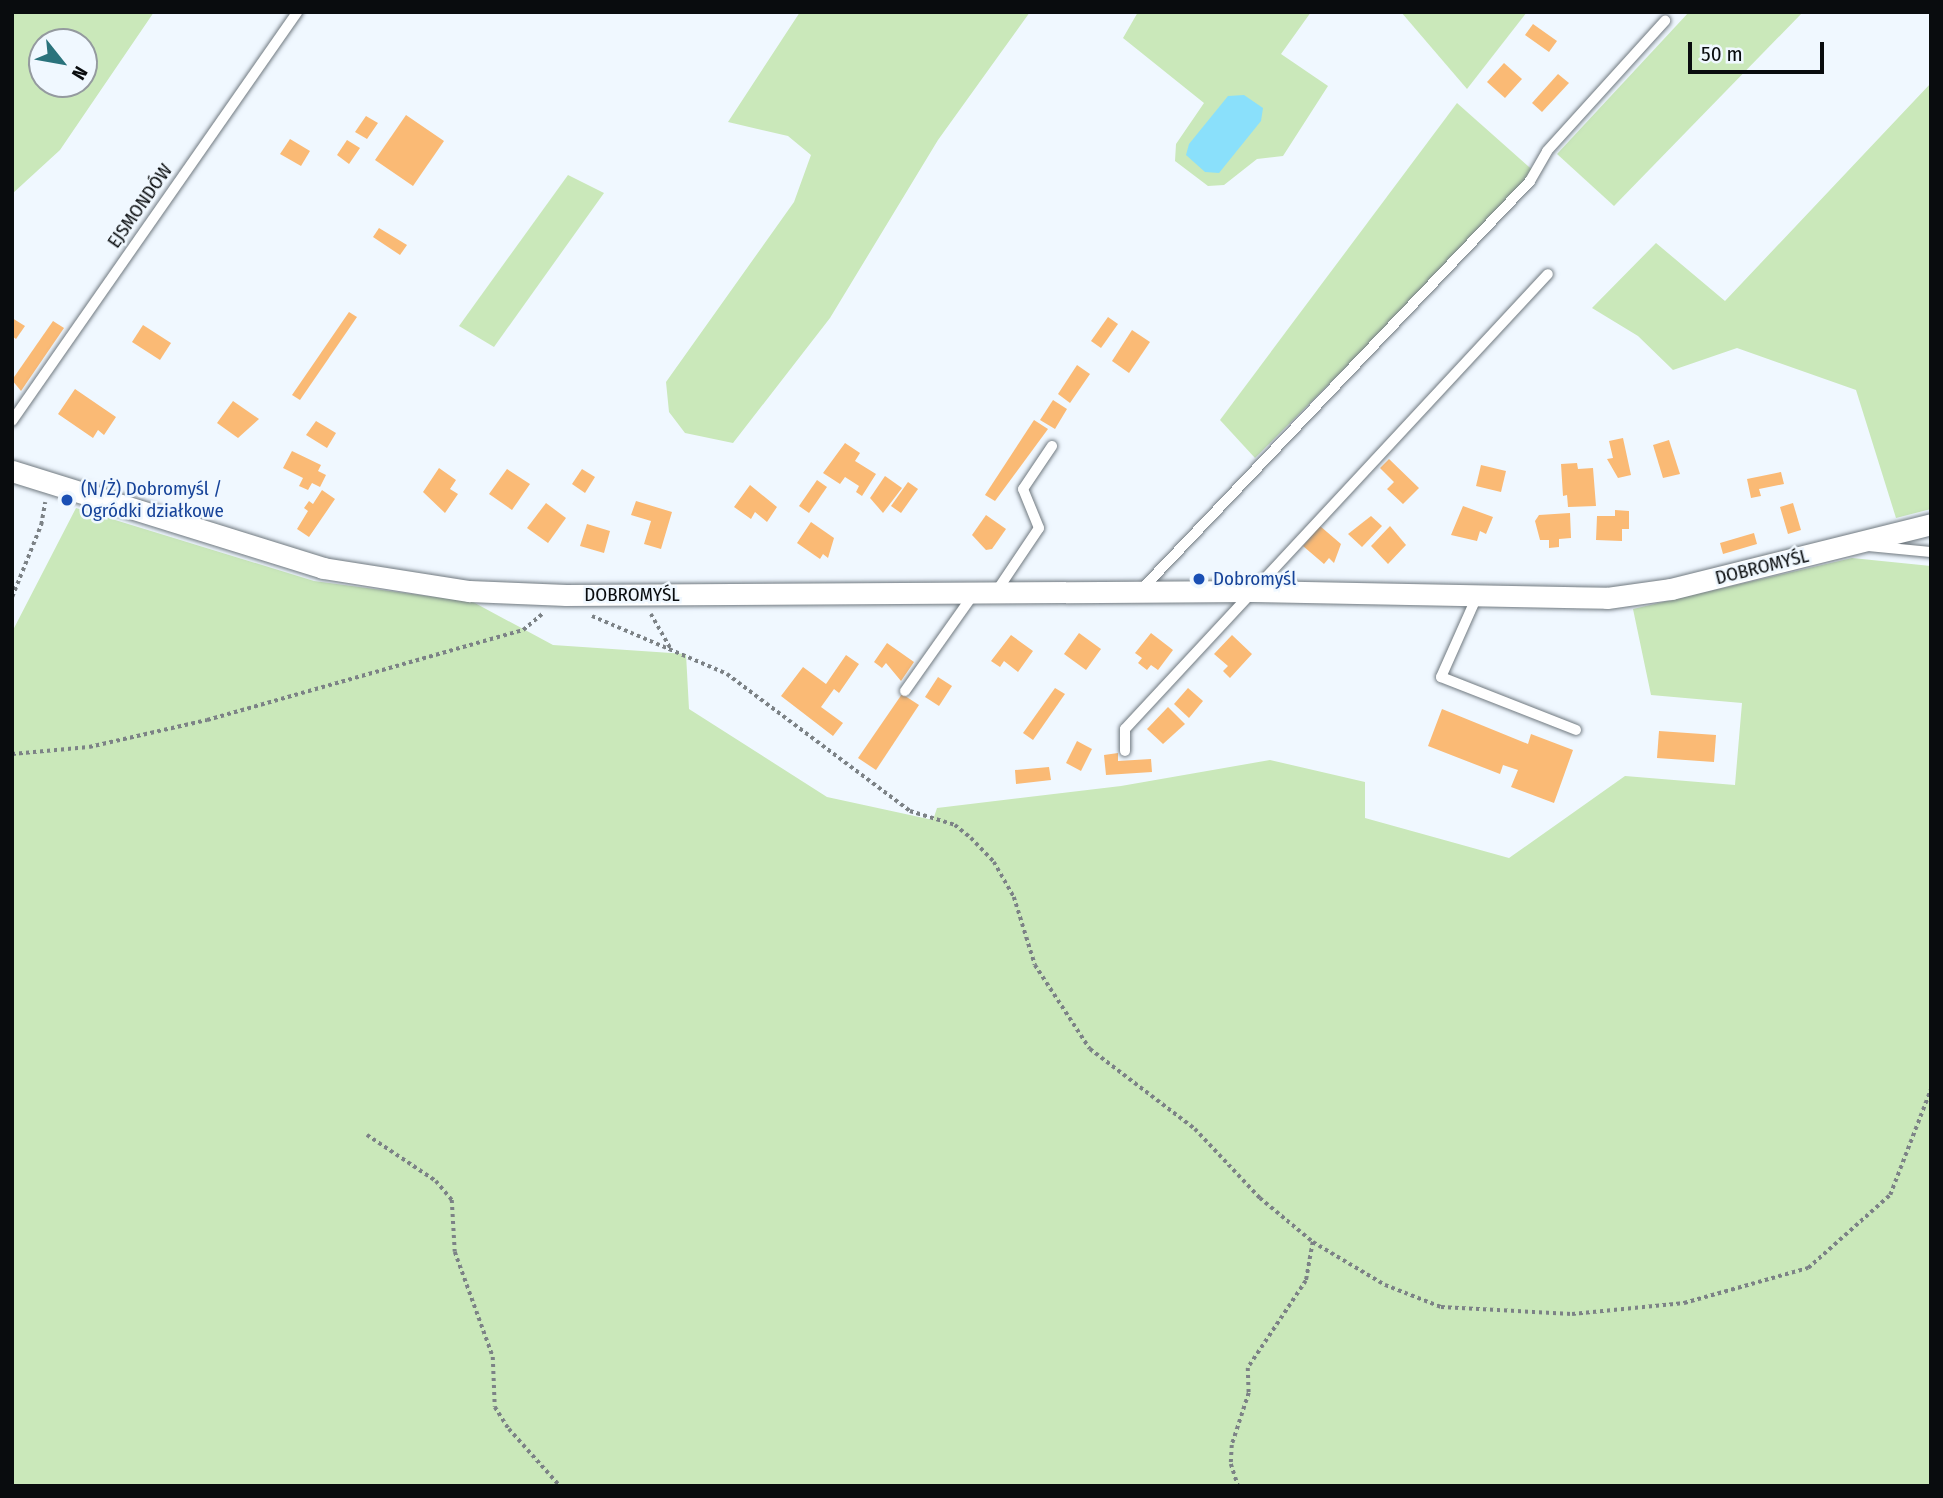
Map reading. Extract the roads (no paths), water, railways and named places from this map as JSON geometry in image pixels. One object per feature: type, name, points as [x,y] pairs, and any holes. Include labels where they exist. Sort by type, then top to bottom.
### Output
[{"type":"street","name":"DOBROMYŚL","points":[[12,471],[323,568],[468,591],[566,595],[1253,591],[1607,598],[1639,594],[1931,524]]},
{"type":"lane","name":"EJSMONDÓW","points":[[12,421],[297,12]]},
{"type":"lane","points":[[1138,593],[1530,181],[1547,150],[1665,21]]},
{"type":"lane","points":[[1125,751],[1125,729],[1548,274]]},
{"type":"lane","points":[[905,691],[1039,528],[1023,489],[1052,446]]},
{"type":"lane","points":[[1851,544],[1931,552]]},
{"type":"lane","points":[[1478,594],[1441,677],[1576,730]]},
{"type":"water","points":[[1244,95],[1263,108],[1261,121],[1219,173],[1205,172],[1186,155],[1189,144],[1228,96]]},
{"type":"place","name":"(N/Ż) Dobromyśl / Ogródki działkowe","points":[[67,500]]},
{"type":"place","name":"Dobromyśl","points":[[1199,579]]}]
